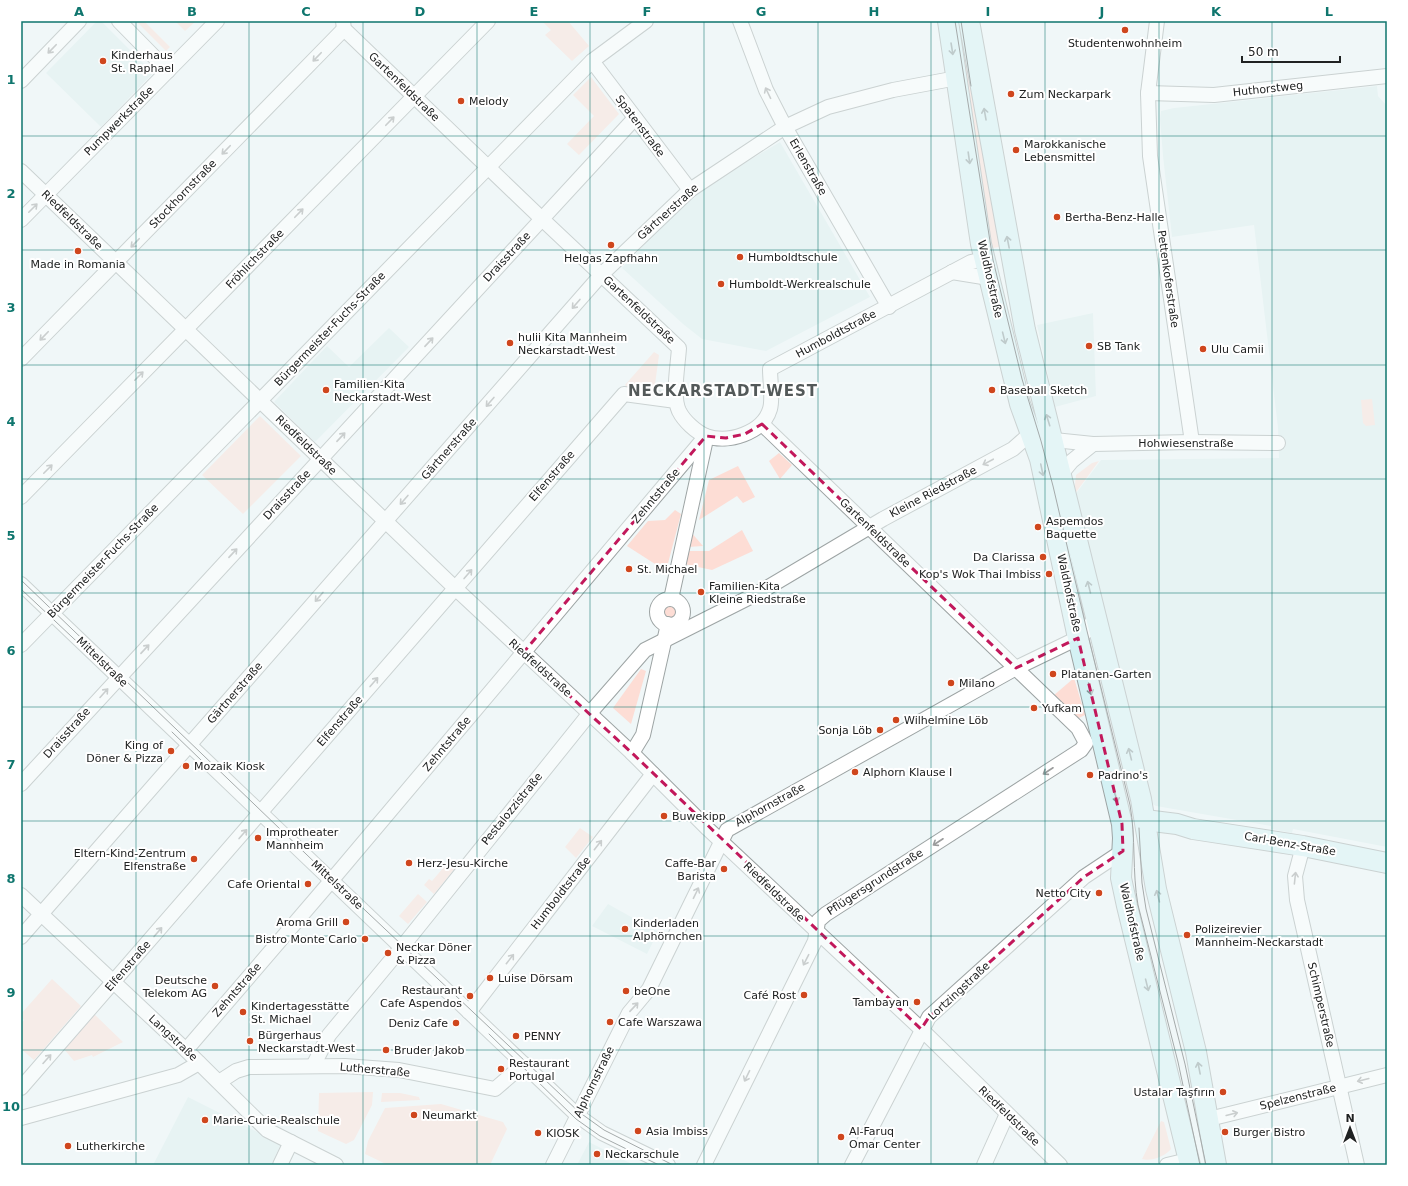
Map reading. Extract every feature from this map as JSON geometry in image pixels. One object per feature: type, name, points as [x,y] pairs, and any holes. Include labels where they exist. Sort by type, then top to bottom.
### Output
[{"type":"street","points":[[21,81],[79,21]]},
{"type":"street","points":[[119,21],[168,71]]},
{"type":"street","name":"Pumpwerkstraße","points":[[21,220],[217,21]]},
{"type":"street","name":"Fröhlichstraße","points":[[21,497],[488,21]]},
{"type":"street","name":"Bürgermeister-Fuchs-Straße","points":[[21,645],[592,61],[646,21]]},
{"type":"street","name":"Erlenstraße","points":[[740,21],[766,90],[889,306]]},
{"type":"street","name":"Waldhofstraße","points":[[948,21],[980,244],[1020,404],[1026,438],[1040,459],[1078,638],[1122,824],[1123,852],[1121,878],[1189,1162]]},
{"type":"street","name":"Waldhofstraße","points":[[969,21],[1016,280],[1041,398],[1054,440],[1145,820],[1152,867],[1196,1052],[1216,1165]]},
{"type":"street","name":"Pettenkoferstraße","points":[[1157,21],[1148,93],[1150,156],[1192,442]]},
{"type":"street","name":"Gartenfeldstraße","points":[[344,25],[414,96],[679,348],[676,401]]},
{"type":"street","name":"Stockhornstraße","points":[[21,359],[344,25]]},
{"type":"street","name":"Spatenstraße","points":[[592,61],[690,190]]},
{"type":"street","name":"Huthorstweg","points":[[1148,93],[1214,94],[1387,76]]},
{"type":"street","name":"Gärtnerstraße","points":[[21,937],[602,275],[690,190],[786,127],[828,107],[893,90],[957,78]]},
{"type":"street","name":"Draisstraße","points":[[21,784],[635,118]]},
{"type":"street","name":"Riedfeldstraße","points":[[21,171],[385,522],[523,653],[590,713],[721,842],[921,1029],[1060,1165]]},
{"type":"street","name":"Humboldtstraße","points":[[762,424],[771,409],[770,369],[971,262],[987,269]]},
{"type":"street","points":[[952,272],[987,269],[1000,263],[1016,280]]},
{"type":"street","name":"Elfenstraße","points":[[21,1088],[114,983],[624,394],[676,401]]},
{"type":"street","points":[[676,401],[680,412],[692,428],[706,436],[726,438],[745,434],[762,424]]},
{"type":"street","name":"Gartenfeldstraße","points":[[762,424],[1078,728],[1086,743],[1081,750]]},
{"type":"street","points":[[632,753],[643,735],[668,624],[678,622],[683,615],[682,606],[680,603],[670,599],[706,436]]},
{"type":"street","name":"Zehntstraße","points":[[186,1050],[331,881],[706,436]]},
{"type":"street","name":"Kleine Riedstraße","points":[[665,639],[760,592],[883,519],[1013,449],[1026,438]]},
{"type":"street","name":"Hohwiesenstraße","points":[[1054,440],[1093,444],[1278,442]]},
{"type":"street","points":[[1062,473],[1072,462],[1093,444]]},
{"type":"street","name":"Mittelstraße","points":[[21,584],[578,1116],[602,1133],[668,1165]]},
{"type":"street","name":"Alphornstraße","points":[[553,1165],[629,1013],[649,989],[727,830],[1016,668],[1078,638],[1087,631],[1096,615]]},
{"type":"street","name":"Pestalozzistraße","points":[[313,1066],[329,1035],[402,947],[590,713],[645,650],[665,639]]},
{"type":"street","name":"Pflügersgrundstraße","points":[[704,1165],[815,941],[815,931],[818,921],[826,914],[1081,750]]},
{"type":"street","name":"Humboldtstraße","points":[[469,1012],[653,774]]},
{"type":"street","name":"Carl-Benz-Straße","points":[[1145,820],[1177,824],[1193,829],[1303,846],[1387,863]]},
{"type":"street","points":[[1122,824],[1148,840]]},
{"type":"street","name":"Carl-Benz-Straße","points":[[1123,852],[1148,840],[1193,829]]},
{"type":"street","name":"Schimperstraße","points":[[1303,846],[1295,876],[1295,885],[1357,1165]]},
{"type":"street","points":[[1123,852],[1152,867]]},
{"type":"street","name":"Lortzingstraße","points":[[852,1165],[928,1017],[1094,870],[1123,852]]},
{"type":"street","points":[[1094,870],[1108,871],[1121,878]]},
{"type":"street","name":"Langstraße","points":[[21,895],[186,1050],[267,1130],[336,1165]]},
{"type":"street","points":[[21,1118],[178,1075],[199,1063]]},
{"type":"street","name":"Lutherstraße","points":[[219,1082],[236,1071],[249,1067],[345,1066],[399,1070],[495,1089],[524,1064]]},
{"type":"street","name":"Spelzenstraße","points":[[1209,1119],[1387,1075]]},
{"type":"street","points":[[1177,1112],[1194,1123],[1209,1119]]},
{"type":"street","points":[[984,1165],[1007,1114]]},
{"type":"street","points":[[280,1165],[291,1142]]},
{"type":"street","points":[[1167,1165],[1189,1162]]},
{"type":"highlighted area","points":[[762,424],[1016,668],[1078,638],[1122,824],[1123,851],[1084,877],[929,1017],[921,1029],[632,753],[523,653],[706,436],[726,438],[745,434]]},
{"type":"shaded area","points":[[97,21],[101,21],[153,73],[101,127],[46,73]]},
{"type":"shaded area","points":[[136,21],[144,21],[170,47],[166,51]]},
{"type":"shaded area","points":[[175,21],[196,21],[185,31]]},
{"type":"shaded area","points":[[542,21],[568,21],[589,46],[572,61],[545,35],[551,30]]},
{"type":"shaded area","points":[[953,21],[965,21],[1006,246],[986,249]]},
{"type":"shaded area","points":[[591,77],[619,114],[579,155],[567,144],[594,116],[573,95]]},
{"type":"shaded area","points":[[1377,86],[1378,96],[1387,106],[1387,847],[1293,829],[1292,833],[1271,829],[1271,826],[1156,806],[1150,803],[1074,496],[1101,460],[1279,458],[1278,428],[1254,225],[1172,237],[1163,156],[1160,119],[1161,111],[1174,108]]},
{"type":"shaded area","name":"Humboldtschule","points":[[780,142],[870,297],[766,351],[702,339],[683,324],[622,268],[692,194]]},
{"type":"shaded area","points":[[1093,313],[1096,396],[1055,407],[1037,325]]},
{"type":"shaded area","name":"Familien-Kita Neckarstadt-West","points":[[389,328],[409,347],[315,442],[274,402],[327,346],[349,367]]},
{"type":"shaded area","points":[[654,352],[659,355],[654,392],[628,388],[625,385]]},
{"type":"shaded area","points":[[1372,399],[1375,425],[1366,426],[1363,423],[1361,400]]},
{"type":"shaded area","points":[[260,416],[301,456],[243,514],[202,475]]},
{"type":"shaded area","points":[[779,453],[792,465],[780,479],[769,461]]},
{"type":"shaded area","points":[[1099,461],[1074,495],[1076,475],[1092,463]]},
{"type":"shaded area","points":[[738,466],[755,497],[743,503],[737,496],[699,520],[709,480]]},
{"type":"shaded area","points":[[675,510],[681,514],[666,571],[627,546],[648,521],[665,520]]},
{"type":"shaded area","points":[[742,530],[753,551],[712,570],[684,564],[686,551],[709,551]]},
{"type":"shaded area","points":[[690,531],[703,546],[688,547]]},
{"type":"shaded area","points":[[670,605],[675,607],[677,612],[675,617],[670,619],[665,617],[663,612],[665,607]]},
{"type":"shaded area","points":[[641,669],[646,671],[631,724],[613,708]]},
{"type":"shaded area","points":[[1074,678],[1085,715],[1077,719],[1053,696]]},
{"type":"shaded area","points":[[580,828],[593,837],[576,858],[565,847]]},
{"type":"shaded area","points":[[450,860],[457,866],[434,894],[424,885],[429,879],[432,881]]},
{"type":"shaded area","points":[[418,894],[427,902],[408,924],[399,916]]},
{"type":"shaded area","name":"Kinderladen Alphörnchen","points":[[608,904],[658,932],[647,954],[592,926]]},
{"type":"shaded area","points":[[52,979],[81,1006],[34,1060],[21,1049],[21,1024],[24,1020],[21,1017],[21,1014]]},
{"type":"shaded area","points":[[94,1014],[123,1042],[93,1057],[92,1055],[74,1061],[64,1049]]},
{"type":"shaded area","points":[[373,1092],[372,1105],[354,1140],[346,1144],[318,1131],[319,1093]]},
{"type":"shaded area","points":[[382,1093],[400,1093],[419,1097],[420,1100],[381,1102]]},
{"type":"shaded area","name":"Marie-Curie-Realschule","points":[[188,1097],[281,1144],[271,1165],[153,1165]]},
{"type":"shaded area","points":[[441,1104],[503,1122],[507,1129],[490,1165],[388,1165],[365,1154],[368,1141],[385,1108]]},
{"type":"shaded area","points":[[1161,1121],[1164,1122],[1171,1149],[1169,1152],[1158,1158],[1149,1160],[1142,1159]]},
{"type":"shaded area","name":"Neckarschule","points":[[589,1142],[634,1165],[577,1165]]},
{"type":"tram line","points":[[955,21],[993,260],[1022,379],[1053,486],[1130,805],[1138,905],[1178,1062],[1200,1165]]},
{"type":"tram line","points":[[961,21],[971,86]]},
{"type":"tram line","points":[[21,580],[332,879],[579,1112],[604,1130],[673,1165]]},
{"type":"tram line","points":[[21,589],[89,653]]},
{"type":"tram line","points":[[172,732],[202,761]]},
{"type":"tram line","points":[[1139,828],[1142,883],[1146,909],[1185,1064],[1206,1165]]},
{"type":"tram line","points":[[489,1034],[576,1119],[600,1136],[659,1165]]},
{"type":"place","name":"Studentenwohnheim","points":[[1125,30]]},
{"type":"place","name":"Kinderhaus St. Raphael","points":[[103,61]]},
{"type":"place","name":"Zum Neckarpark","points":[[1011,94]]},
{"type":"place","name":"Melody","points":[[461,101]]},
{"type":"place","name":"Marokkanische Lebensmittel","points":[[1016,150]]},
{"type":"place","name":"Bertha-Benz-Halle","points":[[1057,217]]},
{"type":"place","name":"Helgas Zapfhahn","points":[[611,245]]},
{"type":"place","name":"Made in Romania","points":[[78,251]]},
{"type":"place","name":"Humboldtschule","points":[[740,257]]},
{"type":"place","name":"Humboldt-Werkrealschule","points":[[721,284]]},
{"type":"place","name":"hulii Kita Mannheim Neckarstadt-West","points":[[510,343]]},
{"type":"place","name":"SB Tank","points":[[1089,346]]},
{"type":"place","name":"Ulu Camii","points":[[1203,349]]},
{"type":"place","name":"Familien-Kita Neckarstadt-West","points":[[326,390]]},
{"type":"place","name":"Baseball Sketch","points":[[992,390]]},
{"type":"place","name":"Aspemdos Baquette","points":[[1038,527]]},
{"type":"place","name":"Da Clarissa","points":[[1043,557]]},
{"type":"place","name":"St. Michael","points":[[629,569]]},
{"type":"place","name":"Kop's Wok Thai Imbiss","points":[[1049,574]]},
{"type":"place","name":"Familien-Kita Kleine Riedstraße","points":[[701,592]]},
{"type":"place","name":"Platanen-Garten","points":[[1053,674]]},
{"type":"place","name":"Milano","points":[[951,683]]},
{"type":"place","name":"Yufkam","points":[[1034,708]]},
{"type":"place","name":"Wilhelmine Löb","points":[[896,720]]},
{"type":"place","name":"Sonja Löb","points":[[880,730]]},
{"type":"place","name":"King of Döner & Pizza","points":[[171,751]]},
{"type":"place","name":"Mozaik Kiosk","points":[[186,766]]},
{"type":"place","name":"Alphorn Klause I","points":[[855,772]]},
{"type":"place","name":"Padrino's","points":[[1090,775]]},
{"type":"place","name":"Buwekipp","points":[[664,816]]},
{"type":"place","name":"Improtheater Mannheim","points":[[258,838]]},
{"type":"place","name":"Eltern-Kind-Zentrum Elfenstraße","points":[[194,859]]},
{"type":"place","name":"Herz-Jesu-Kirche","points":[[409,863]]},
{"type":"place","name":"Caffe-Bar Barista","points":[[724,869]]},
{"type":"place","name":"Cafe Oriental","points":[[308,884]]},
{"type":"place","name":"Netto City","points":[[1099,893]]},
{"type":"place","name":"Aroma Grill","points":[[346,922]]},
{"type":"place","name":"Kinderladen Alphörnchen","points":[[625,929]]},
{"type":"place","name":"Polizeirevier Mannheim-Neckarstadt","points":[[1187,935]]},
{"type":"place","name":"Bistro Monte Carlo","points":[[365,939]]},
{"type":"place","name":"Neckar Döner & Pizza","points":[[388,953]]},
{"type":"place","name":"Luise Dörsam","points":[[490,978]]},
{"type":"place","name":"Deutsche Telekom AG","points":[[215,986]]},
{"type":"place","name":"beOne","points":[[626,991]]},
{"type":"place","name":"Café Rost","points":[[804,995]]},
{"type":"place","name":"Restaurant Cafe Aspendos","points":[[470,996]]},
{"type":"place","name":"Tambayan","points":[[917,1002]]},
{"type":"place","name":"Kindertagesstätte St. Michael","points":[[243,1012]]},
{"type":"place","name":"Cafe Warszawa","points":[[610,1022]]},
{"type":"place","name":"Deniz Cafe","points":[[456,1023]]},
{"type":"place","name":"PENNY","points":[[516,1036]]},
{"type":"place","name":"Bürgerhaus Neckarstadt-West","points":[[250,1041]]},
{"type":"place","name":"Bruder Jakob","points":[[386,1050]]},
{"type":"place","name":"Restaurant Portugal","points":[[501,1069]]},
{"type":"place","name":"Ustalar Taşfırın","points":[[1223,1092]]},
{"type":"place","name":"Neumarkt","points":[[414,1115]]},
{"type":"place","name":"Marie-Curie-Realschule","points":[[205,1120]]},
{"type":"place","name":"Asia Imbiss","points":[[638,1131]]},
{"type":"place","name":"Burger Bistro","points":[[1225,1132]]},
{"type":"place","name":"KIOSK","points":[[538,1133]]},
{"type":"place","name":"Al-Faruq Omar Center","points":[[841,1137]]},
{"type":"place","name":"Lutherkirche","points":[[68,1146]]},
{"type":"place","name":"Neckarschule","points":[[597,1154]]},
{"type":"district","name":"NECKARSTADT-WEST","points":[[723,391]]}]
